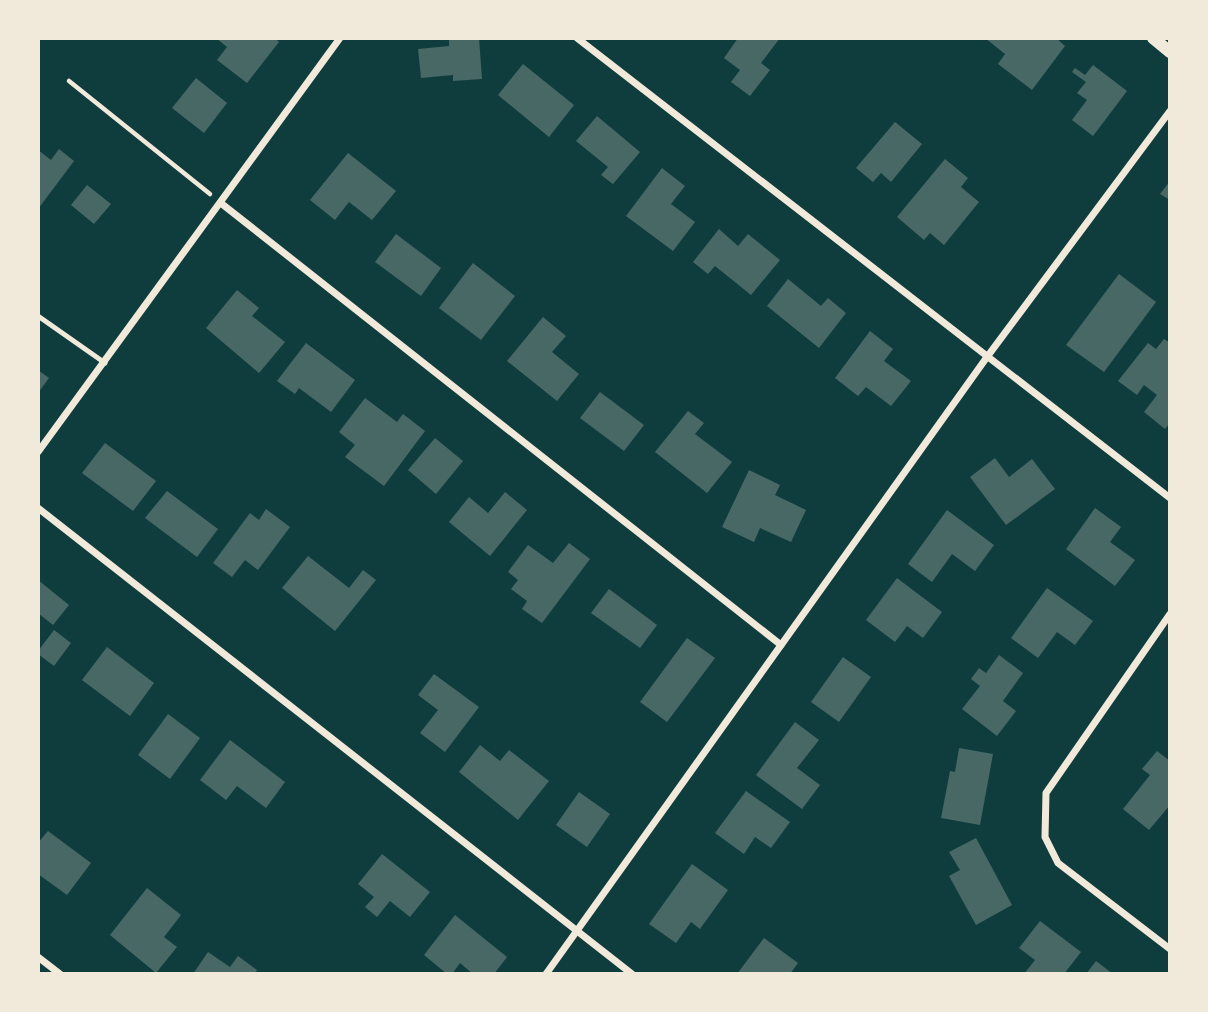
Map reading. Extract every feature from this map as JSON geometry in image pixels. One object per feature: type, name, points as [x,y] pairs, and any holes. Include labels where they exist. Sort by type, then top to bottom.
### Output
[{"type":"street","points":[[38,453],[222,204],[340,38]]},
{"type":"street","points":[[577,38],[1170,498]]},
{"type":"street","points":[[1153,38],[1170,52]]},
{"type":"street","points":[[546,974],[987,357],[1170,111]]},
{"type":"street","points":[[222,204],[781,645]]},
{"type":"street","points":[[38,508],[632,974]]},
{"type":"street","points":[[1170,614],[1046,793],[1045,837],[1058,863],[1170,949]]},
{"type":"street","points":[[38,957],[60,974]]},
{"type":"lane","points":[[38,316],[105,363]]},
{"type":"path","points":[[69,81],[222,204]]},
{"type":"building","points":[[216,38],[275,38],[279,42],[247,83],[217,60],[227,47]]},
{"type":"building","points":[[449,38],[479,38],[482,79],[453,81],[453,75],[421,78],[418,49],[449,46]]},
{"type":"building","points":[[738,38],[780,38],[761,63],[770,70],[750,96],[731,82],[740,70],[724,58]]},
{"type":"building","points":[[985,38],[1056,38],[1065,46],[1032,90],[998,64],[1005,54]]},
{"type":"building","points":[[523,64],[574,105],[549,137],[498,95]]},
{"type":"building","points":[[1093,65],[1127,91],[1093,136],[1072,120],[1087,100],[1077,93],[1086,82],[1072,72],[1075,68],[1085,75]]},
{"type":"building","points":[[196,78],[227,103],[204,133],[172,108]]},
{"type":"building","points":[[597,116],[640,152],[613,184],[601,175],[608,167],[576,141]]},
{"type":"building","points":[[895,122],[922,144],[891,182],[881,173],[873,182],[856,168]]},
{"type":"building","points":[[59,149],[74,161],[38,209],[38,150],[51,160]]},
{"type":"building","points":[[348,153],[396,191],[372,220],[349,202],[335,220],[310,200]]},
{"type":"building","points":[[945,159],[968,178],[961,187],[979,202],[944,245],[930,233],[924,240],[897,217]]},
{"type":"building","points":[[662,168],[685,186],[671,204],[695,222],[673,251],[626,216]]},
{"type":"building","points":[[1170,181],[1170,200],[1160,194]]},
{"type":"building","points":[[87,185],[111,204],[94,224],[71,205]]},
{"type":"building","points":[[719,229],[738,246],[748,234],[780,260],[751,295],[715,266],[708,274],[693,262]]},
{"type":"building","points":[[396,234],[441,268],[421,296],[375,262]]},
{"type":"building","points":[[473,263],[515,296],[481,340],[439,308]]},
{"type":"building","points":[[1119,274],[1156,302],[1104,372],[1066,345]]},
{"type":"building","points":[[788,279],[821,306],[828,298],[846,313],[819,348],[767,306]]},
{"type":"building","points":[[237,290],[259,308],[252,316],[285,342],[259,373],[206,328]]},
{"type":"building","points":[[543,317],[566,336],[552,352],[579,374],[557,401],[507,361]]},
{"type":"building","points":[[870,331],[893,349],[884,361],[911,381],[891,406],[866,387],[858,396],[835,378]]},
{"type":"building","points":[[1164,339],[1170,343],[1170,423],[1165,429],[1144,412],[1157,395],[1144,385],[1137,395],[1118,381],[1148,343],[1156,349]]},
{"type":"building","points":[[306,343],[355,380],[331,412],[299,388],[295,394],[277,381]]},
{"type":"building","points":[[38,370],[49,378],[38,393]]},
{"type":"building","points":[[600,392],[644,425],[624,451],[580,418]]},
{"type":"building","points":[[365,398],[397,422],[403,414],[425,431],[384,486],[345,457],[355,445],[339,432]]},
{"type":"building","points":[[688,411],[704,423],[695,434],[732,462],[707,493],[655,452]]},
{"type":"building","points":[[435,438],[463,461],[436,494],[408,470]]},
{"type":"building","points":[[105,443],[156,481],[133,511],[82,473]]},
{"type":"building","points":[[995,458],[1009,477],[1032,459],[1055,489],[1006,525],[970,477]]},
{"type":"building","points":[[749,470],[780,485],[775,495],[806,510],[791,542],[760,528],[754,542],[722,527]]},
{"type":"building","points":[[167,491],[218,529],[197,557],[145,518]]},
{"type":"building","points":[[505,492],[527,510],[490,556],[449,522],[469,497],[488,513]]},
{"type":"building","points":[[1095,508],[1121,527],[1110,542],[1135,560],[1115,586],[1066,549]]},
{"type":"building","points":[[266,509],[290,527],[258,570],[245,560],[232,577],[213,563],[250,513],[259,520]]},
{"type":"building","points":[[947,510],[994,545],[975,571],[952,554],[932,582],[908,564]]},
{"type":"building","points":[[569,543],[590,559],[542,623],[522,609],[527,601],[511,589],[518,580],[508,572],[528,545],[553,563]]},
{"type":"building","points":[[308,556],[349,588],[363,570],[376,580],[335,631],[282,588]]},
{"type":"building","points":[[897,578],[942,612],[923,638],[907,626],[895,642],[866,620]]},
{"type":"building","points":[[38,580],[69,605],[53,625],[38,613]]},
{"type":"building","points":[[1047,588],[1093,621],[1075,645],[1057,632],[1038,658],[1011,638]]},
{"type":"building","points":[[609,589],[657,625],[640,648],[591,613]]},
{"type":"building","points":[[54,630],[71,643],[54,666],[38,654],[38,651]]},
{"type":"building","points":[[687,638],[715,658],[667,722],[640,702]]},
{"type":"building","points":[[107,647],[154,683],[130,716],[82,680]]},
{"type":"building","points":[[999,655],[1023,673],[1003,701],[1016,711],[997,736],[962,709],[980,686],[971,679],[979,668],[986,673]]},
{"type":"building","points":[[843,657],[871,677],[839,722],[811,702]]},
{"type":"building","points":[[434,674],[479,707],[445,752],[420,733],[438,710],[418,695]]},
{"type":"building","points":[[168,714],[200,738],[170,779],[138,755]]},
{"type":"building","points":[[795,722],[819,740],[797,768],[820,785],[802,809],[756,775]]},
{"type":"building","points":[[230,740],[285,782],[266,808],[237,786],[226,800],[200,780]]},
{"type":"building","points":[[480,745],[500,761],[509,750],[549,781],[518,820],[459,772]]},
{"type":"building","points":[[959,748],[993,754],[980,825],[941,818],[950,771],[955,772]]},
{"type":"building","points":[[1157,751],[1170,761],[1170,805],[1149,830],[1123,809],[1150,775],[1142,769]]},
{"type":"building","points":[[746,791],[790,822],[771,848],[755,837],[744,854],[715,833]]},
{"type":"building","points":[[579,792],[610,814],[587,847],[556,825]]},
{"type":"building","points":[[48,831],[91,863],[67,895],[38,874],[38,843]]},
{"type":"building","points":[[976,838],[1012,905],[976,925],[949,876],[960,870],[949,852]]},
{"type":"building","points":[[382,854],[430,892],[410,917],[390,901],[377,917],[365,907],[374,897],[358,884]]},
{"type":"building","points":[[692,864],[728,890],[700,929],[691,922],[676,943],[649,924]]},
{"type":"building","points":[[147,888],[181,915],[164,937],[177,947],[156,973],[110,935]]},
{"type":"building","points":[[455,915],[507,957],[494,974],[473,974],[460,963],[452,974],[447,974],[424,955]]},
{"type":"building","points":[[1040,921],[1081,952],[1064,974],[1024,974],[1035,960],[1019,948]]},
{"type":"building","points":[[764,938],[798,963],[790,974],[737,974]]},
{"type":"building","points":[[208,952],[230,967],[238,956],[257,970],[255,974],[193,974]]},
{"type":"building","points":[[1096,961],[1113,974],[1086,974]]}]
